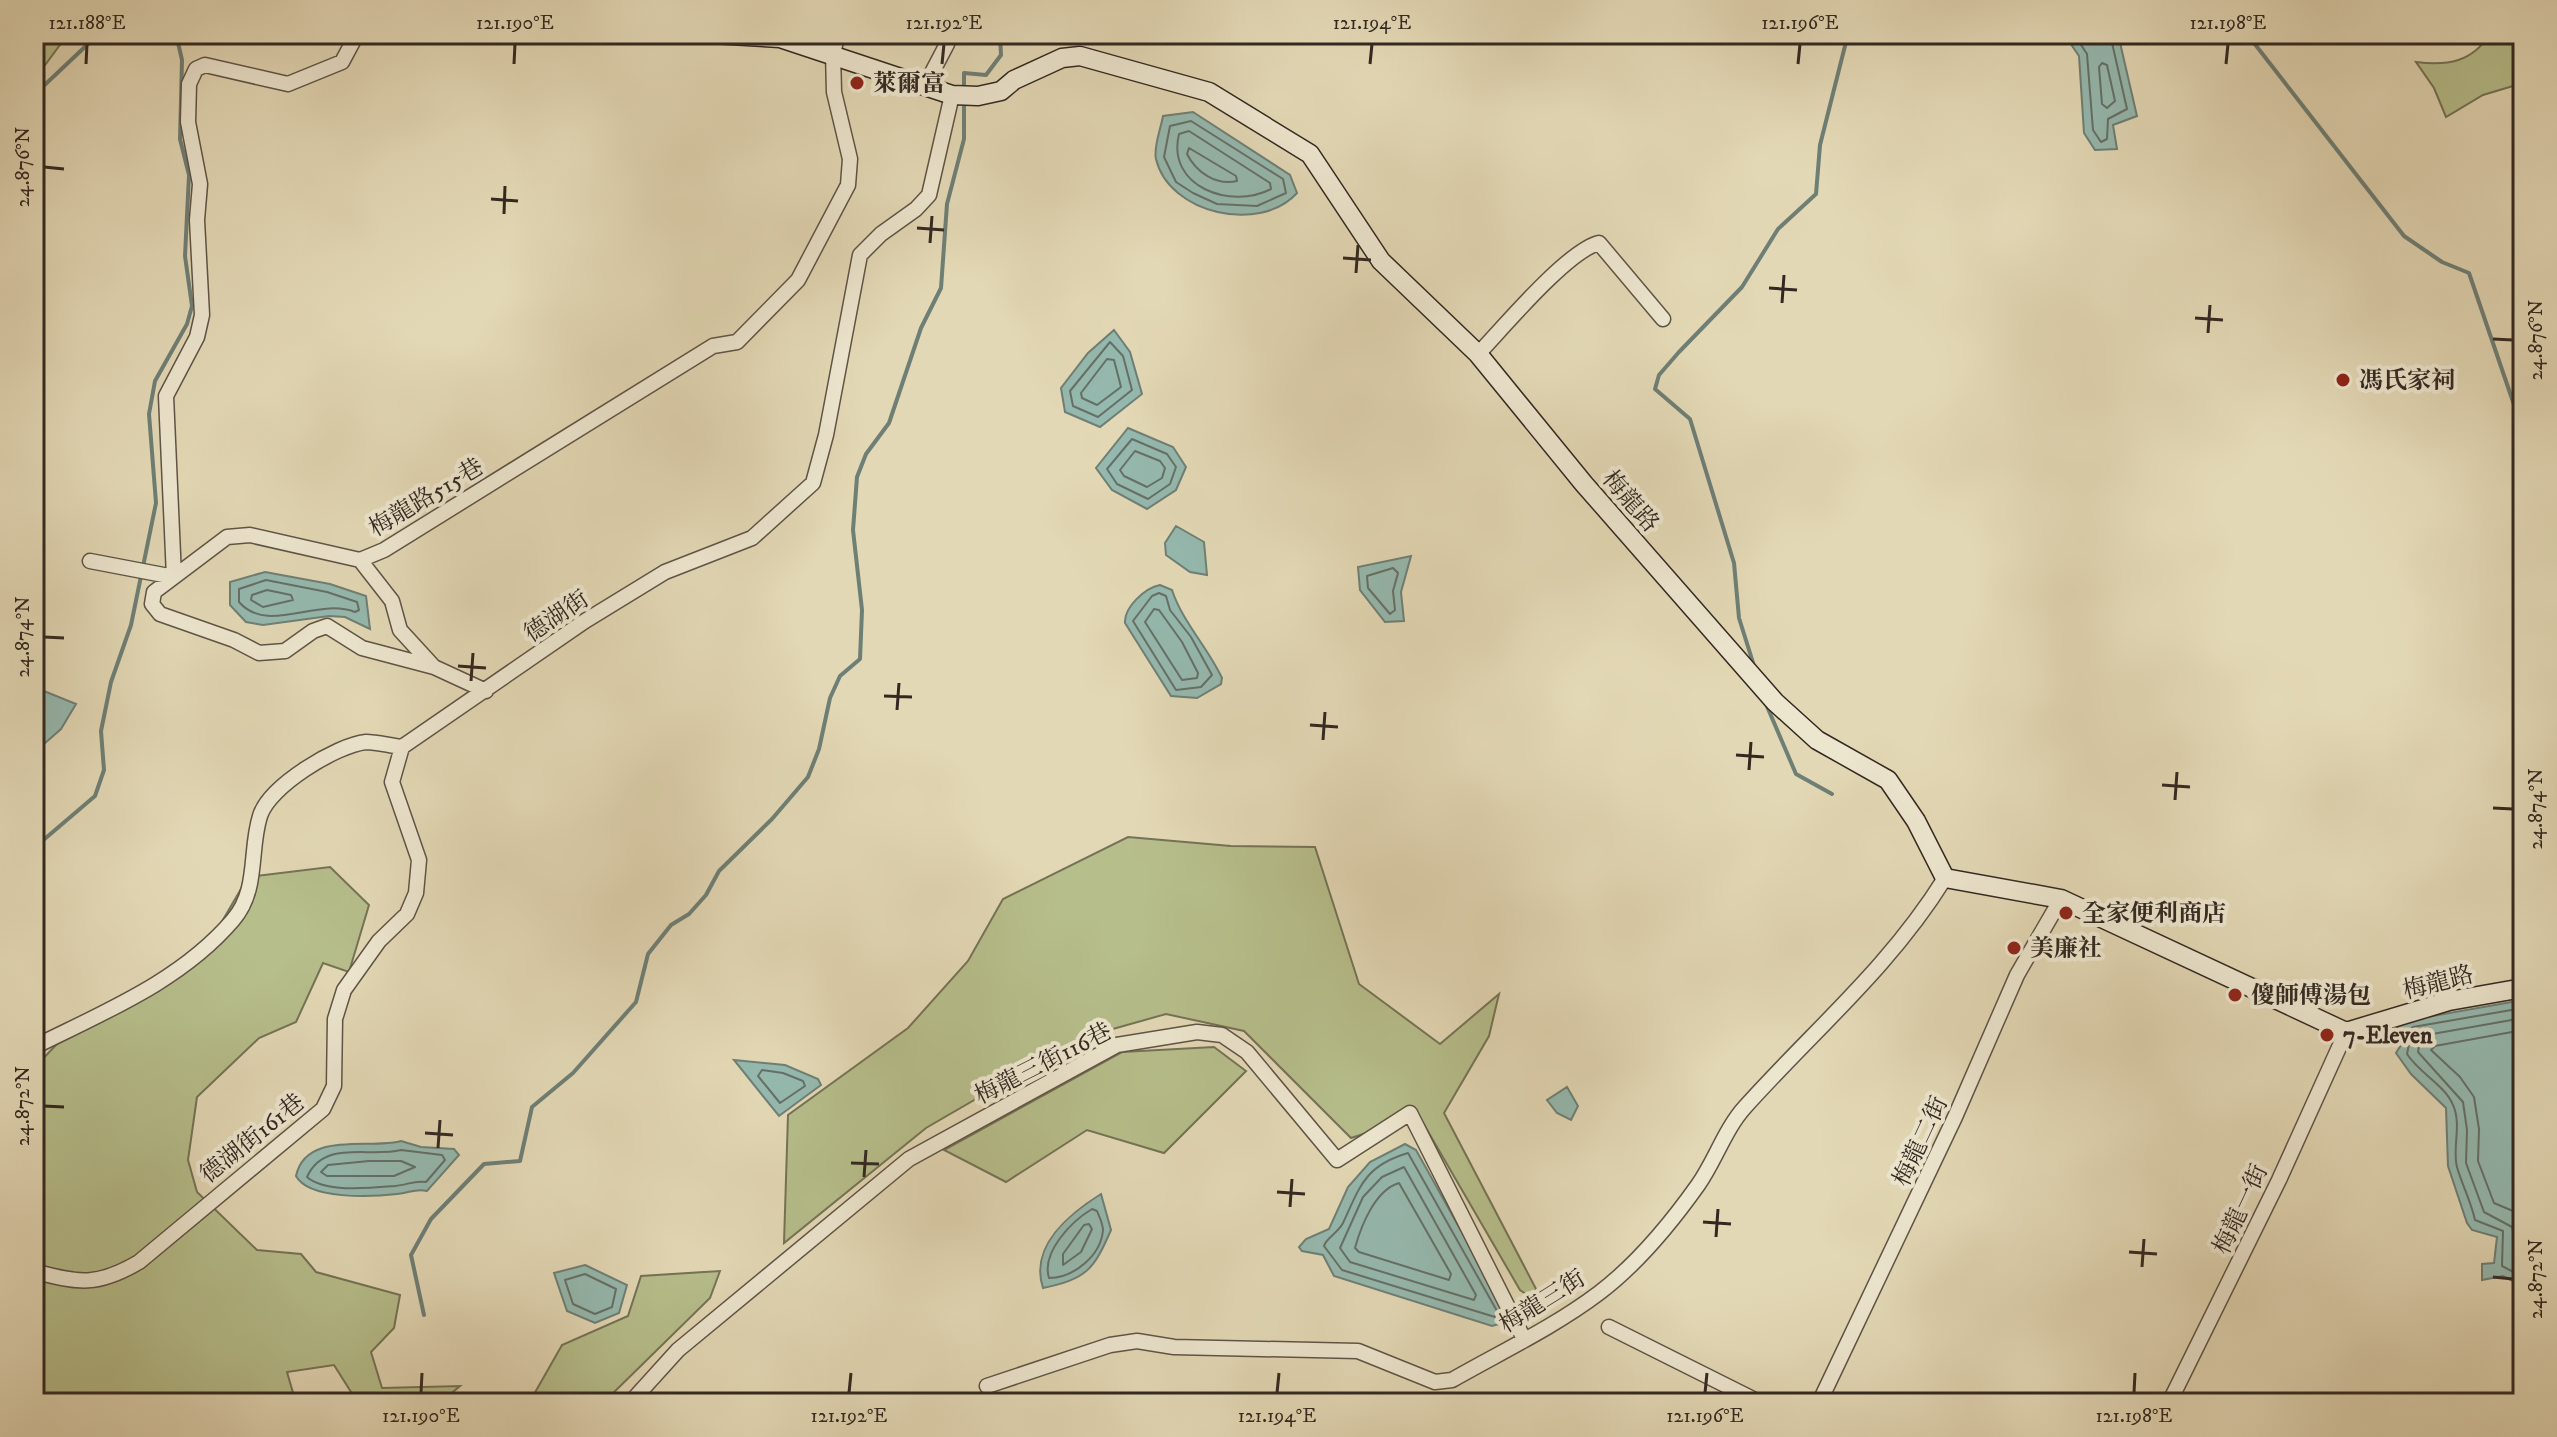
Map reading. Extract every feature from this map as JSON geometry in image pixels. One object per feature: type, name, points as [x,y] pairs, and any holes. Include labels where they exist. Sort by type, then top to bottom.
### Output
[{"type":"street","points":[[90,561],[174,577],[166,396],[197,337],[202,315],[197,220],[200,184],[188,122],[189,84],[196,69],[205,65],[288,84],[342,62],[357,34]]},
{"type":"street","points":[[712,34],[780,38],[960,95]]},
{"type":"street","name":"梅龍路515巷","points":[[486,691],[434,667],[362,648],[327,626],[313,631],[285,651],[259,653],[234,640],[160,614],[152,604],[154,592],[227,537],[250,535],[360,560],[384,550],[713,346],[737,342],[750,332],[798,280],[848,185],[850,159],[834,92],[833,53],[838,34]]},
{"type":"street","points":[[925,86],[947,44]]},
{"type":"street","name":"梅龍路","points":[[960,95],[1001,91],[1014,80],[1062,58],[1080,56],[1209,92],[1310,154],[1381,261],[1478,354],[1584,484],[1772,699],[1817,740],[1888,780],[1916,821],[1945,878]]},
{"type":"street","name":"德湖街","points":[[402,747],[585,621],[665,572],[752,538],[813,483],[826,435],[860,255],[929,195],[960,95]]},
{"type":"street","points":[[1478,354],[1588,245],[1599,243],[1663,319]]},
{"type":"street","points":[[360,560],[392,601],[400,630],[434,667]]},
{"type":"street","points":[[34,1047],[165,978],[201,952],[235,918],[250,891],[260,815],[273,792],[301,770],[365,742],[402,747]]},
{"type":"street","name":"德湖街161巷","points":[[34,1271],[68,1281],[89,1283],[116,1275],[139,1262],[323,1109],[334,1086],[335,1019],[344,990],[379,941],[407,914],[416,893],[419,860],[392,782],[402,747]]},
{"type":"street","points":[[1945,878],[2061,899],[2346,1032]]},
{"type":"street","name":"梅龍三街","points":[[987,1386],[1110,1345],[1137,1341],[1174,1347],[1358,1351],[1435,1382],[1452,1380],[1601,1292],[1632,1264],[1698,1185],[1741,1111],[1798,1049],[1870,980],[1922,915],[1945,878]]},
{"type":"street","name":"梅龍二街","points":[[1819,1403],[1955,1117],[2017,975],[2061,899]]},
{"type":"street","name":"梅龍路","points":[[2346,1032],[2449,1001],[2523,988]]},
{"type":"street","name":"梅龍三街116巷","points":[[630,1403],[678,1350],[909,1159],[1117,1045],[1197,1032],[1222,1035],[1247,1052],[1337,1160],[1410,1113],[1524,1339]]},
{"type":"street","name":"梅龍一街","points":[[2169,1403],[2261,1219],[2346,1032]]},
{"type":"street","points":[[1609,1327],[1761,1403]]},
{"type":"green space","points":[[34,34],[68,34],[34,80]]},
{"type":"green space","points":[[2490,34],[2523,34],[2523,83],[2483,95],[2446,117],[2434,88],[2416,62],[2458,60],[2475,51]]},
{"type":"green space","points":[[34,238],[44,241],[34,313]]},
{"type":"green space","points":[[1128,837],[1231,846],[1315,847],[1359,984],[1440,1044],[1499,994],[1489,1036],[1444,1113],[1546,1308],[1520,1290],[1419,1116],[1351,1138],[1244,1031],[1166,1014],[1081,1038],[926,1128],[784,1243],[788,1115],[908,1028],[968,961],[1003,899]]},
{"type":"green space","points":[[330,867],[369,905],[349,972],[323,963],[296,1022],[259,1038],[197,1097],[188,1160],[197,1192],[257,1250],[301,1254],[316,1272],[400,1295],[394,1328],[371,1352],[382,1388],[460,1386],[440,1403],[358,1403],[334,1365],[287,1372],[296,1403],[34,1403],[34,1068],[56,1045],[207,947],[248,877]]},
{"type":"green space","points":[[1214,1047],[1246,1071],[1164,1153],[1087,1130],[1006,1182],[944,1150],[1122,1052]]},
{"type":"green space","points":[[720,1271],[710,1298],[603,1403],[529,1403],[562,1345],[628,1316],[641,1276]]},
{"type":"water","points":[[2064,34],[2118,34],[2137,116],[2113,125],[2117,149],[2095,150],[2084,133],[2079,56]]},
{"type":"water","points":[[1193,112],[1290,175],[1297,193],[1281,206],[1261,213],[1240,215],[1197,205],[1178,193],[1164,178],[1156,159],[1156,144],[1163,116]]},
{"type":"water","points":[[1114,330],[1130,352],[1142,394],[1100,427],[1065,412],[1061,388],[1088,353]]},
{"type":"water","points":[[1128,428],[1173,447],[1186,467],[1176,490],[1147,509],[1112,490],[1096,468]]},
{"type":"water","points":[[1176,526],[1204,542],[1207,575],[1190,572],[1166,555],[1165,543]]},
{"type":"water","points":[[1411,556],[1401,592],[1404,621],[1385,622],[1360,590],[1358,567]]},
{"type":"water","points":[[265,572],[330,584],[366,596],[370,629],[345,617],[329,616],[263,625],[246,622],[230,605],[230,582]]},
{"type":"water","points":[[1160,585],[1172,590],[1182,613],[1222,678],[1221,684],[1197,698],[1171,696],[1125,623],[1136,599]]},
{"type":"water","points":[[34,687],[76,704],[61,729],[44,744],[34,737]]},
{"type":"water","points":[[2523,1000],[2523,1286],[2503,1276],[2482,1280],[2482,1264],[2494,1263],[2497,1237],[2472,1230],[2467,1223],[2448,1166],[2446,1108],[2411,1074],[2396,1053],[2401,1045],[2390,1035],[2390,1031],[2410,1020]]},
{"type":"water","points":[[734,1060],[785,1065],[818,1079],[821,1085],[779,1116]]},
{"type":"water","points":[[1567,1087],[1578,1106],[1571,1120],[1557,1113],[1547,1100]]},
{"type":"water","points":[[401,1141],[421,1147],[454,1149],[459,1155],[427,1191],[372,1196],[342,1195],[314,1189],[296,1176],[302,1162],[312,1152],[325,1147]]},
{"type":"water","points":[[1405,1144],[1416,1150],[1508,1315],[1503,1323],[1492,1326],[1334,1276],[1323,1255],[1302,1251],[1299,1247],[1306,1239],[1329,1229],[1348,1187],[1370,1162]]},
{"type":"water","points":[[1101,1194],[1111,1230],[1099,1254],[1087,1271],[1079,1276],[1043,1288],[1040,1273],[1047,1245],[1065,1221]]},
{"type":"water","points":[[585,1265],[627,1285],[619,1313],[595,1323],[567,1311],[554,1273]]},
{"type":"waterway","points":[[34,95],[88,44],[92,34]]},
{"type":"waterway","points":[[34,848],[95,796],[104,770],[101,731],[111,682],[131,625],[156,503],[149,414],[155,381],[187,324],[192,306],[185,256],[189,175],[180,139],[182,60],[176,34]]},
{"type":"waterway","points":[[964,92],[964,73],[986,75],[1001,55],[1000,34]]},
{"type":"waterway","points":[[1755,669],[1739,618],[1734,563],[1690,419],[1655,389],[1659,375],[1742,287],[1778,229],[1816,194],[1820,145],[1848,34]]},
{"type":"waterway","points":[[2247,34],[2404,236],[2442,262],[2469,273],[2523,431]]},
{"type":"waterway","points":[[424,1315],[411,1255],[431,1219],[484,1164],[520,1161],[532,1107],[573,1073],[636,1002],[648,954],[671,925],[689,914],[706,895],[719,871],[772,819],[808,777],[819,749],[830,698],[840,676],[860,659],[862,610],[853,530],[857,477],[866,454],[889,423],[921,328],[941,288],[947,204],[964,139],[964,101]]},
{"type":"waterway","points":[[1766,704],[1796,774],[1832,794]]},
{"type":"place","name":"萊爾富","points":[[857,83]]},
{"type":"place","name":"馮氏家祠","points":[[2343,380]]},
{"type":"place","name":"全家便利商店","points":[[2066,913]]},
{"type":"place","name":"美廉社","points":[[2014,948]]},
{"type":"place","name":"傻師傅湯包","points":[[2235,995]]},
{"type":"place","name":"7-Eleven","points":[[2327,1035]]}]
